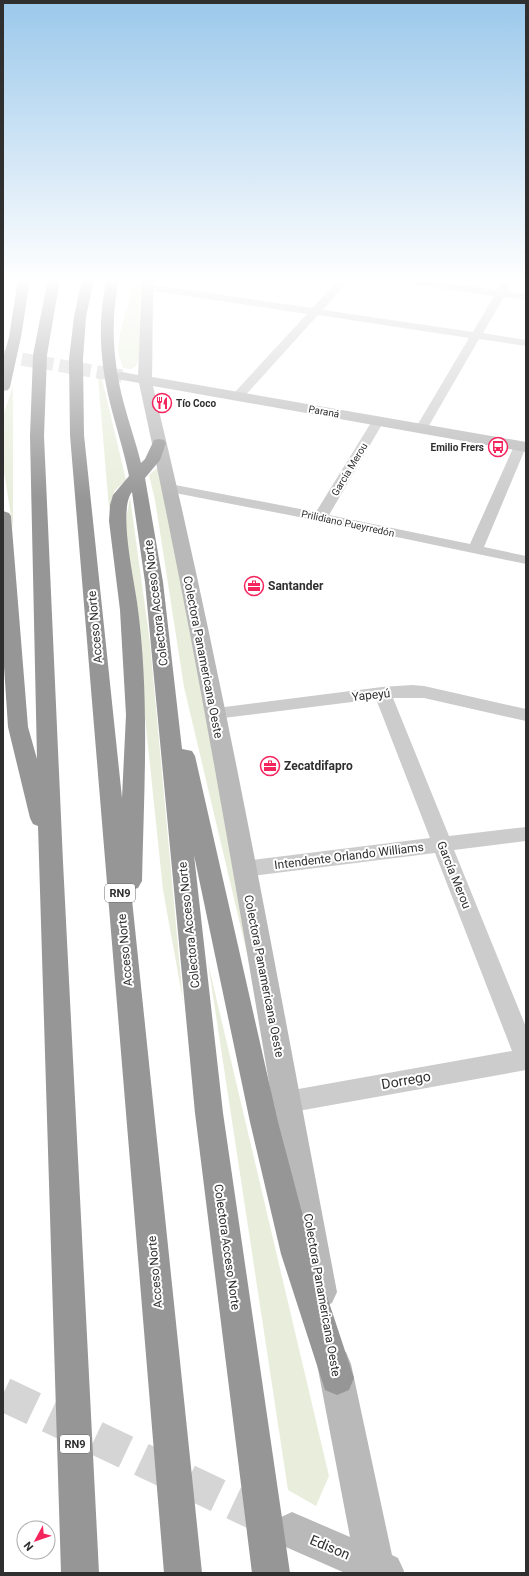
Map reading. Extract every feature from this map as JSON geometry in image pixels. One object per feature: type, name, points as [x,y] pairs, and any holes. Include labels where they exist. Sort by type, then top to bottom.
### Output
[{"type":"highway","points":[[3,388],[11,353]]},
{"type":"highway","name":"RN9","points":[[42,353],[37,436],[51,862],[80,1573]]},
{"type":"highway","name":"Acceso Norte","points":[[77,353],[76,368],[78,435],[182,1563]]},
{"type":"highway","name":"Colectora Acceso Norte","points":[[108,353],[108,356],[126,380],[132,457],[144,512],[154,582],[209,1114],[271,1573]]},
{"type":"highway","points":[[127,972],[136,715],[129,610],[117,521],[118,505],[121,496],[152,460],[159,443]]},
{"type":"highway","points":[[3,516],[18,727],[51,862]]},
{"type":"highway","points":[[162,653],[264,1122],[297,1254],[337,1378]]},
{"type":"street","name":"Colectora Panamericana Oeste","points":[[137,353],[126,380],[159,443],[170,488],[215,713],[337,1378],[380,1571]]},
{"type":"street","points":[[238,396],[278,353]]},
{"type":"street","points":[[421,429],[465,353]]},
{"type":"street","name":"Paraná","points":[[126,380],[238,396],[523,447]]},
{"type":"street","name":"García Merou","points":[[320,517],[378,421]]},
{"type":"street","points":[[475,550],[523,447]]},
{"type":"street","name":"Prilidiano Pueyrredón","points":[[170,488],[320,517],[526,560]]},
{"type":"street","name":"Yapeyú","points":[[215,713],[382,693],[412,691],[424,692],[526,715]]},
{"type":"street","name":"García Merou","points":[[382,693],[526,1058]]},
{"type":"street","name":"Intendente Orlando Williams","points":[[244,869],[526,834]]},
{"type":"street","name":"Dorrego","points":[[287,1102],[526,1058]]},
{"type":"street","name":"Edison","points":[[292,1531],[380,1571]]},
{"type":"green space","points":[[118,353],[141,353],[141,359],[138,360],[136,366],[131,369],[123,368]]},
{"type":"green space","points":[[98,378],[102,379],[126,480],[115,490],[109,508]]},
{"type":"green space","points":[[13,386],[13,529],[3,465],[3,416]]},
{"type":"green space","points":[[161,465],[274,1068],[184,687],[155,500],[149,475]]},
{"type":"green space","points":[[130,497],[150,643],[183,1001],[163,890],[125,526]]},
{"type":"green space","points":[[208,963],[329,1476],[316,1506],[288,1490]]},
{"type":"tunnel","points":[[3,356],[122,376]]},
{"type":"tunnel","points":[[3,1394],[272,1521]]},
{"type":"place","name":"Tío Coco","points":[[162,403]]},
{"type":"place","name":"Emilio Frers","points":[[498,447]]},
{"type":"place","name":"Santander","points":[[254,586]]},
{"type":"place","name":"Zecatdifapro","points":[[270,766]]}]
